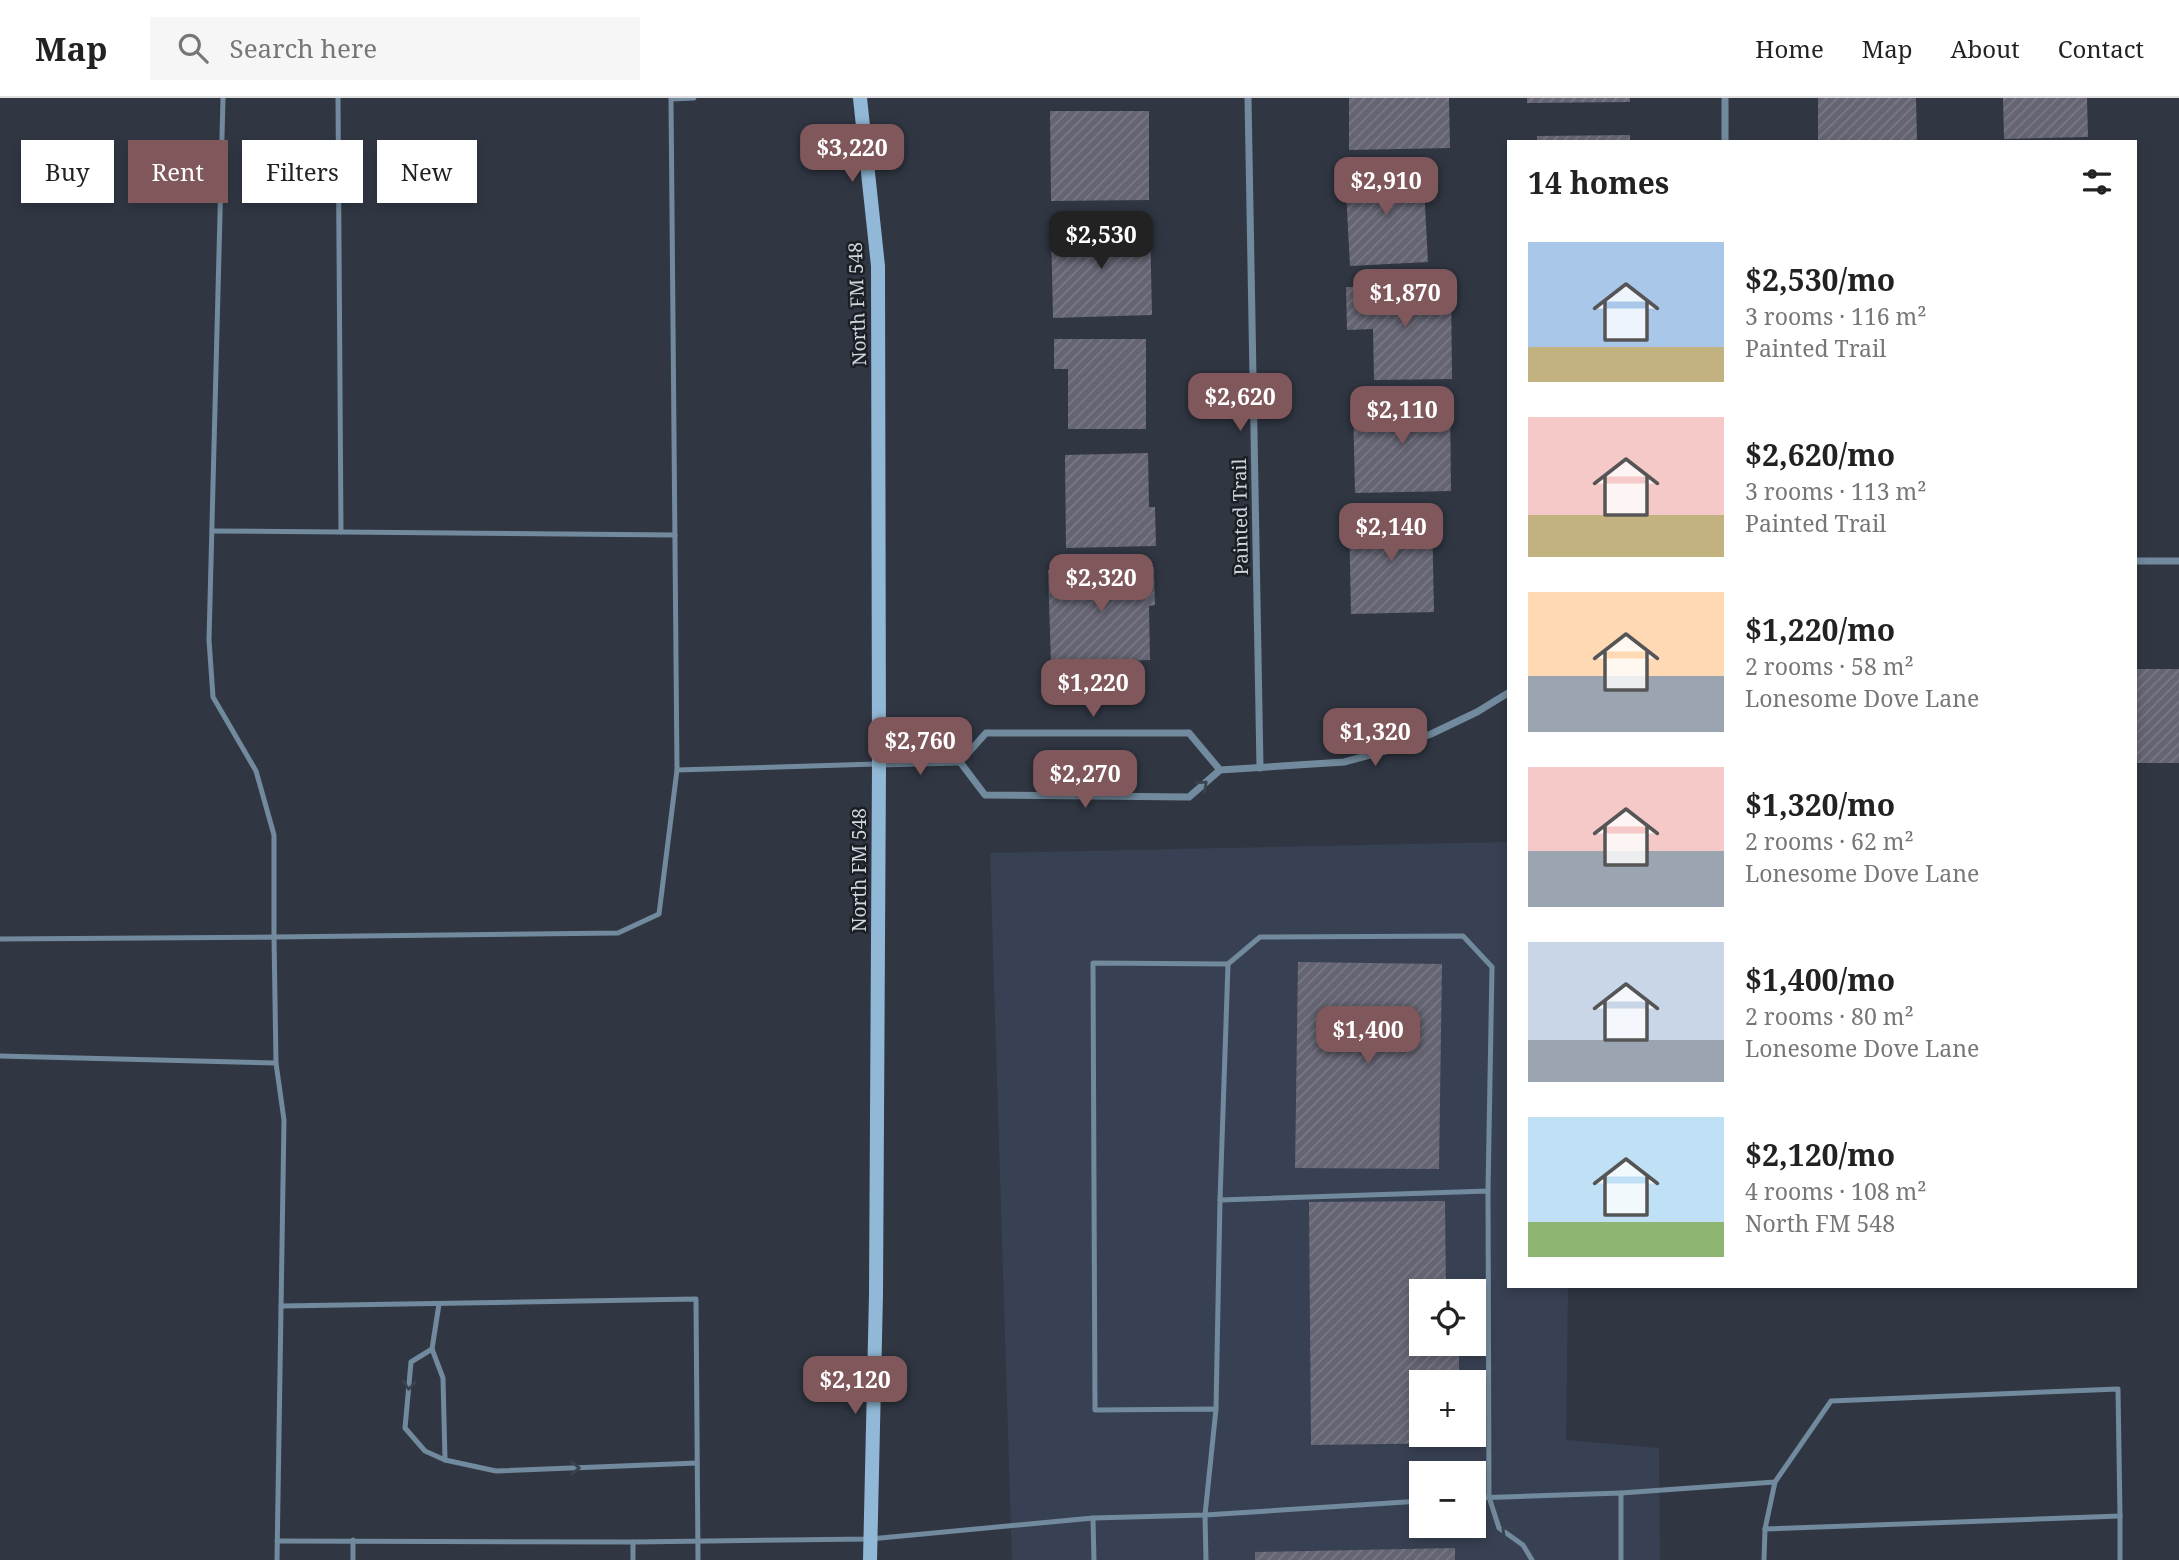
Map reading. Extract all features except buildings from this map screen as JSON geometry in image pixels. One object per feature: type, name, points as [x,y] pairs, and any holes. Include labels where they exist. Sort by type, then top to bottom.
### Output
[{"type":"main road","name":"North FM 548","points":[[860,98],[878,266],[876,1280],[870,1560]]},
{"type":"street","name":"Painted Trail","points":[[1248,98],[1260,768]]},
{"type":"street","points":[[1725,98],[1726,140]]},
{"type":"street","points":[[2137,561],[2179,561]]},
{"type":"street","points":[[960,762],[985,795],[1189,797],[1220,769],[1344,762],[1385,751],[1431,734],[1476,712],[1507,693]]},
{"type":"street","points":[[879,764],[960,762],[985,733],[1189,733],[1220,769]]},
{"type":"lane","points":[[223,98],[209,640],[213,697],[257,771],[274,835],[276,1063],[284,1120],[277,1560]]},
{"type":"lane","points":[[338,98],[341,532]]},
{"type":"lane","points":[[0,939],[618,933],[659,914],[677,770],[670,99],[694,98]]},
{"type":"lane","points":[[213,531],[675,535]]},
{"type":"lane","points":[[677,770],[879,764]]},
{"type":"lane","points":[[1216,1409],[1095,1410],[1093,963],[1228,964],[1260,937],[1463,936],[1492,967],[1488,1191],[1489,1497],[1499,1528],[1523,1545],[1532,1560]]},
{"type":"lane","points":[[1206,1560],[1205,1516],[1216,1409],[1228,964]]},
{"type":"lane","points":[[0,1056],[276,1063]]},
{"type":"lane","points":[[1220,1200],[1488,1191]]},
{"type":"lane","points":[[281,1306],[696,1299],[698,1560]]},
{"type":"lane","points":[[439,1304],[432,1349],[443,1378],[445,1460]]},
{"type":"lane","points":[[432,1349],[411,1362],[405,1428],[425,1451],[445,1460],[496,1471],[697,1463]]},
{"type":"lane","points":[[1764,1560],[1765,1529],[1775,1482],[1831,1401],[2118,1388],[2120,1560]]},
{"type":"lane","points":[[1486,1497],[1621,1493],[1775,1482]]},
{"type":"lane","points":[[1621,1493],[1621,1560]]},
{"type":"lane","points":[[277,1541],[633,1542],[698,1539],[870,1539],[1093,1518],[1205,1516],[1409,1503]]},
{"type":"lane","points":[[1765,1529],[2120,1516]]},
{"type":"lane","points":[[1093,1518],[1094,1560]]},
{"type":"lane","points":[[352,1540],[353,1560]]},
{"type":"lane","points":[[633,1542],[633,1560]]},
{"type":"shaded area","points":[[1507,842],[1507,1288],[1568,1288],[1566,1440],[1659,1448],[1660,1560],[1012,1560],[990,853]]}]
